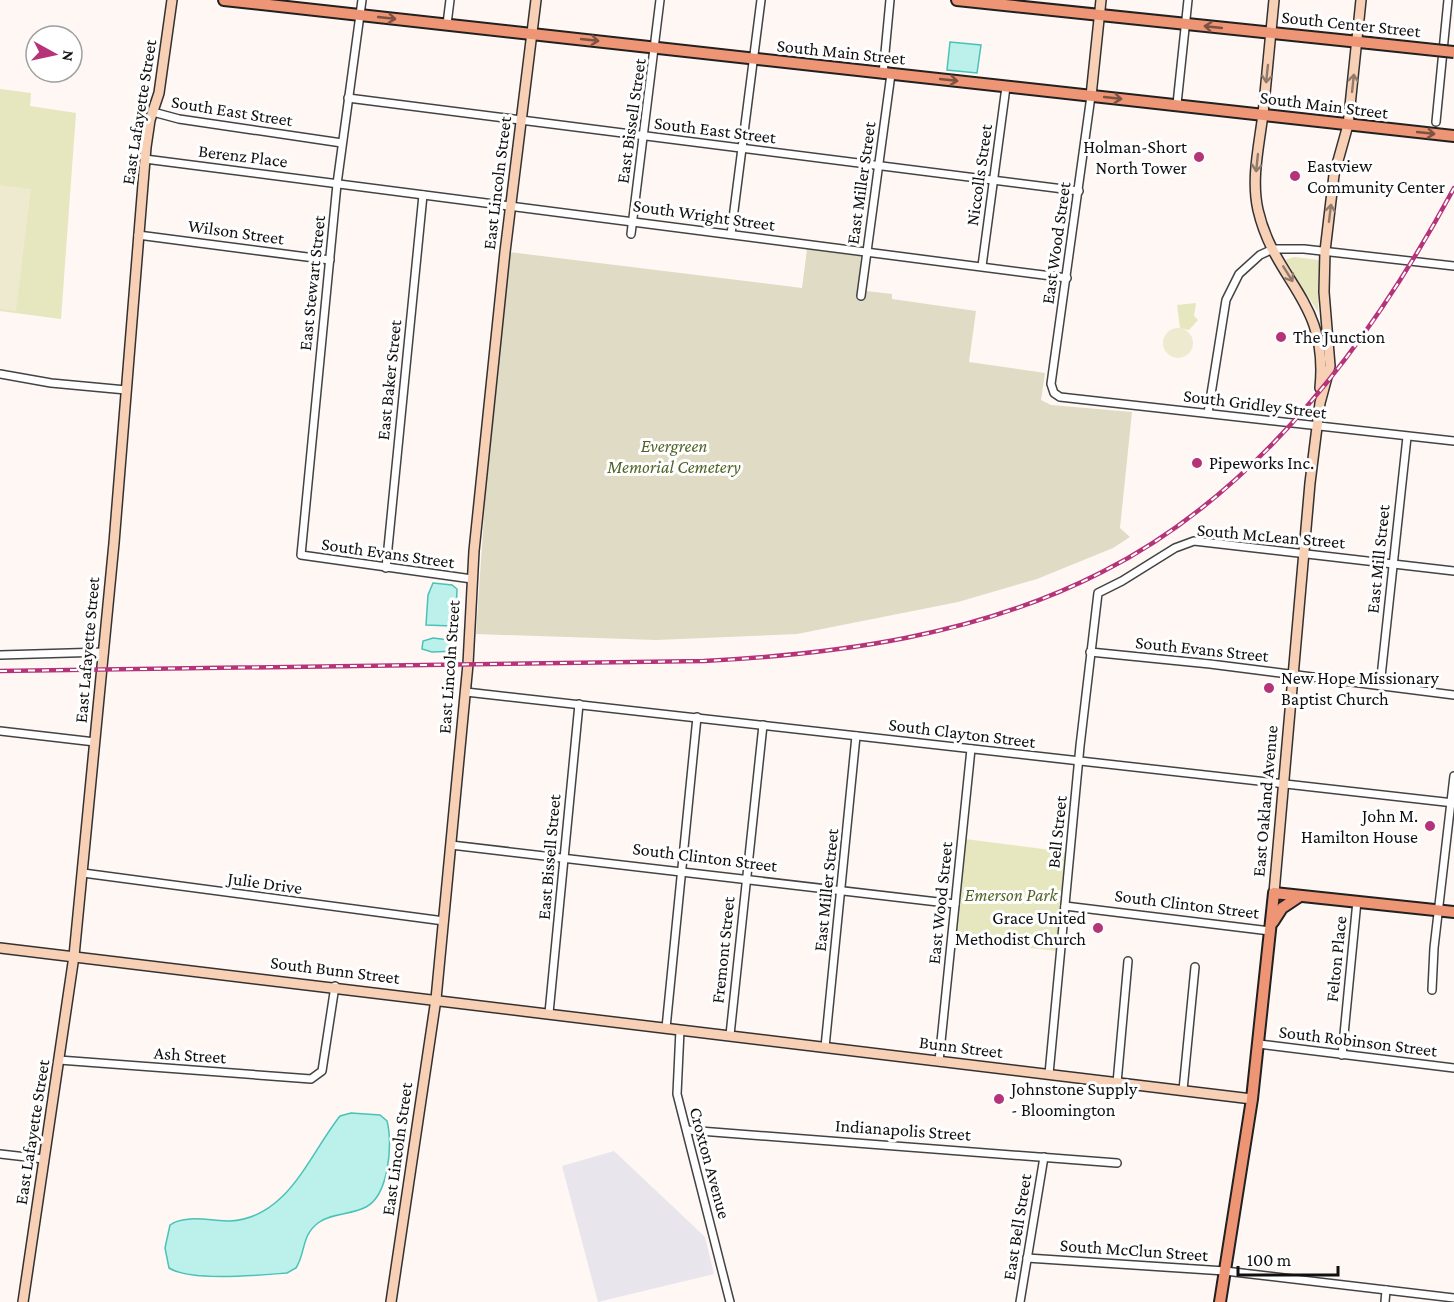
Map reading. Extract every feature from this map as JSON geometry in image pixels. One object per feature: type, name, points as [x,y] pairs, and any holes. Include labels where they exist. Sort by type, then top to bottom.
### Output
[{"type":"main road","name":"South Main Street","points":[[224,0],[1454,136]]},
{"type":"main road","name":"South Center Street","points":[[957,0],[1454,51]]},
{"type":"main road","name":"South Clinton Street","points":[[1274,893],[1454,912]]},
{"type":"main road","name":"East Oakland Avenue","points":[[1220,1302],[1252,1099],[1274,893]]},
{"type":"main road","points":[[1270,929],[1282,908],[1300,896]]},
{"type":"street","name":"East Lafayette Street","points":[[23,1302],[74,956],[104,652],[145,159],[153,112],[159,93],[172,0]]},
{"type":"street","name":"East Stewart Street","points":[[301,555],[337,184],[362,0]]},
{"type":"street","points":[[447,24],[450,0]]},
{"type":"street","name":"East Lincoln Street","points":[[391,1302],[436,999],[466,692],[472,579],[510,205],[536,0]]},
{"type":"street","name":"East Bissell Street","points":[[631,234],[656,48],[660,0]]},
{"type":"street","points":[[730,234],[761,0]]},
{"type":"street","name":"East Miller Street","points":[[861,297],[879,166],[887,74],[890,0]]},
{"type":"street","points":[[1091,96],[1101,0]]},
{"type":"street","points":[[1177,104],[1188,0]]},
{"type":"street","points":[[1275,0],[1255,192],[1258,212],[1273,249],[1304,298],[1317,330],[1322,359],[1320,403]]},
{"type":"street","name":"East Oakland Avenue","points":[[1274,893],[1282,782],[1317,426],[1330,353],[1324,301],[1325,251],[1334,175],[1352,125],[1361,0]]},
{"type":"street","points":[[1436,122],[1448,0]]},
{"type":"street","name":"Niccolls Street","points":[[982,266],[1006,87]]},
{"type":"street","name":"East Wood Street","points":[[1054,393],[1051,384],[1091,96]]},
{"type":"street","name":"South East Street","points":[[348,98],[1078,191]]},
{"type":"street","name":"South East Street","points":[[153,112],[178,119],[342,143]]},
{"type":"street","name":"Berenz Place","points":[[145,159],[337,184]]},
{"type":"street","name":"South Wright Street","points":[[337,184],[1067,278]]},
{"type":"street","name":"East Baker Street","points":[[386,568],[423,195]]},
{"type":"street","name":"Wilson Street","points":[[138,235],[330,260]]},
{"type":"street","points":[[1208,413],[1228,293],[1243,269],[1273,249],[1325,251],[1454,266]]},
{"type":"street","points":[[0,374],[51,383],[126,390]]},
{"type":"street","name":"South Gridley Street","points":[[1054,393],[1060,397],[1454,441]]},
{"type":"street","name":"East Mill Street","points":[[1380,686],[1407,436]]},
{"type":"street","name":"South McLean Street","points":[[1098,593],[1175,548],[1194,541],[1454,571]]},
{"type":"street","name":"South Evans Street","points":[[301,555],[472,579]]},
{"type":"street","name":"Bell Street","points":[[1049,1074],[1090,652],[1098,593]]},
{"type":"street","points":[[0,655],[104,652]]},
{"type":"street","name":"South Evans Street","points":[[1090,652],[1454,695]]},
{"type":"street","name":"South Clayton Street","points":[[466,692],[1282,782],[1452,803]]},
{"type":"street","name":"East Bissell Street","points":[[549,1013],[579,704]]},
{"type":"street","points":[[666,1028],[697,717]]},
{"type":"street","name":"Fremont Street","points":[[730,1035],[763,725]]},
{"type":"street","points":[[0,731],[95,742]]},
{"type":"street","name":"East Miller Street","points":[[825,1047],[856,736]]},
{"type":"street","name":"East Wood Street","points":[[939,1061],[970,749]]},
{"type":"street","points":[[1432,990],[1454,776]]},
{"type":"street","name":"South Clinton Street","points":[[451,845],[955,904]]},
{"type":"street","name":"Julie Drive","points":[[83,873],[444,921]]},
{"type":"street","name":"Felton Place","points":[[1342,1055],[1357,901]]},
{"type":"street","name":"South Clinton Street","points":[[1065,906],[1270,929]]},
{"type":"street","name":"South Bunn Street","points":[[0,948],[335,986],[666,1028]]},
{"type":"street","points":[[1117,1083],[1128,962]]},
{"type":"street","points":[[1183,1090],[1195,967]]},
{"type":"street","name":"Ash Street","points":[[59,1059],[304,1079],[318,1077],[322,1071],[335,986]]},
{"type":"street","name":"Bunn Street","points":[[666,1028],[1252,1099]]},
{"type":"street","name":"Croxton Avenue","points":[[680,1030],[677,1094],[730,1302]]},
{"type":"street","name":"South Robinson Street","points":[[1259,1044],[1454,1068]]},
{"type":"street","name":"Indianapolis Street","points":[[687,1130],[1117,1163]]},
{"type":"street","points":[[0,1154],[44,1160]]},
{"type":"street","name":"East Bell Street","points":[[1020,1302],[1044,1157]]},
{"type":"street","name":"South McClun Street","points":[[1027,1258],[1225,1271],[1454,1298]]},
{"type":"street","points":[[1384,1302],[1386,1290]]},
{"type":"shaded area","points":[[0,185],[31,189],[16,311],[0,309]]},
{"type":"shaded area","points":[[1178,328],[1184,329],[1192,337],[1192,349],[1184,357],[1178,358],[1172,357],[1164,349],[1163,343],[1164,337],[1172,329]]},
{"type":"shaded area","points":[[614,1151],[705,1237],[714,1274],[598,1302],[562,1166]]},
{"type":"green space","points":[[0,89],[31,93],[30,106],[76,113],[61,319],[0,311]]},
{"type":"green space","name":"Evergreen Memorial Cemetery","points":[[807,249],[861,256],[858,290],[892,294],[892,299],[976,311],[969,362],[1045,373],[1041,400],[1051,405],[1132,412],[1120,528],[1130,537],[1113,548],[1037,579],[958,602],[797,634],[656,640],[476,634],[486,487],[509,252],[802,288]]},
{"type":"green space","points":[[1294,257],[1319,260],[1318,312],[1285,260]]},
{"type":"green space","points":[[1196,303],[1194,316],[1198,320],[1189,330],[1180,328],[1177,305]]},
{"type":"green space","name":"Emerson Park","points":[[965,839],[1066,852],[1057,951],[956,939]]},
{"type":"water","points":[[950,42],[981,45],[977,73],[947,70]]},
{"type":"water","points":[[433,583],[452,585],[457,589],[456,617],[452,626],[426,625],[428,595]]},
{"type":"water","points":[[433,638],[457,641],[457,651],[432,652],[422,649],[423,641]]},
{"type":"water","points":[[351,1113],[380,1115],[387,1121],[389,1155],[380,1192],[366,1207],[329,1217],[318,1223],[306,1239],[296,1268],[287,1273],[209,1276],[193,1275],[169,1268],[165,1248],[170,1225],[191,1219],[230,1221],[250,1217],[267,1209],[295,1182],[340,1116]]},
{"type":"railway","points":[[0,671],[704,661],[806,653],[908,638],[1007,612],[1055,594],[1102,572],[1159,539],[1212,500],[1261,456],[1306,407],[1348,355],[1422,245],[1454,188]]},
{"type":"place","name":"Holman-Short North Tower","points":[[1199,157]]},
{"type":"place","name":"Eastview Community Center","points":[[1295,176]]},
{"type":"place","name":"The Junction","points":[[1281,337]]},
{"type":"place","name":"Pipeworks Inc.","points":[[1197,463]]},
{"type":"place","name":"New Hope Missionary Baptist Church","points":[[1269,688]]},
{"type":"place","name":"John M. Hamilton House","points":[[1430,826]]},
{"type":"place","name":"Grace United Methodist Church","points":[[1098,928]]},
{"type":"place","name":"Johnstone Supply - Bloomington","points":[[999,1099]]}]
